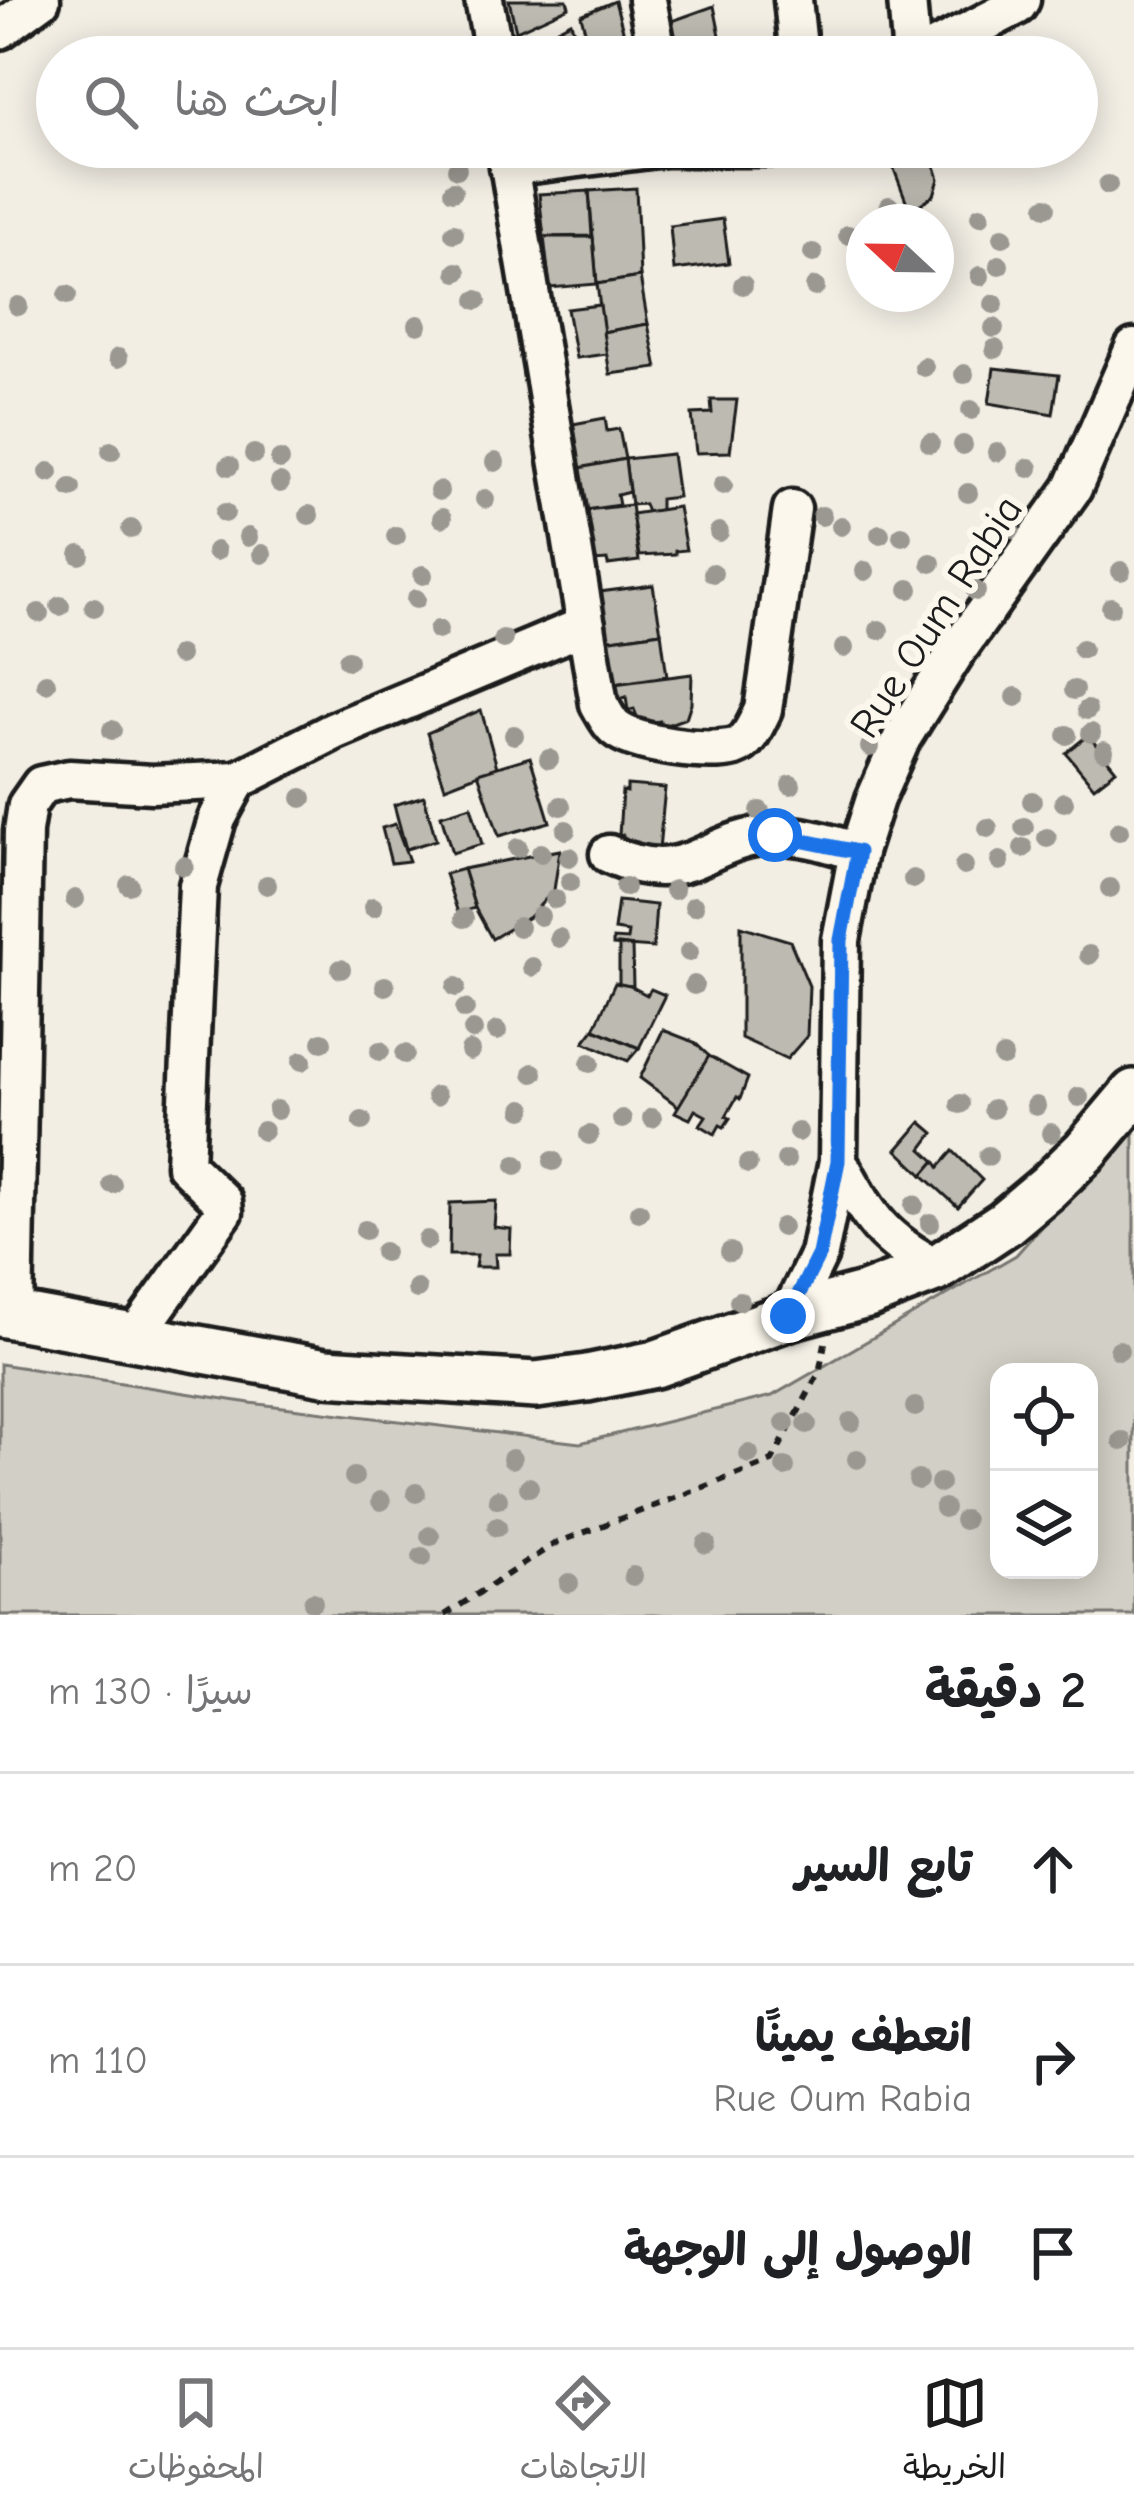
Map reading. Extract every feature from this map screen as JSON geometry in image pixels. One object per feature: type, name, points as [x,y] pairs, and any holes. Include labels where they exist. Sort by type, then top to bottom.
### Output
[{"type":"main road","points":[[7,1315],[325,1372],[536,1385],[656,1364],[937,1268],[1005,1223],[1048,1187],[1134,1093]]},
{"type":"street","points":[[0,30],[40,0]]},
{"type":"street","points":[[484,0],[491,36]]},
{"type":"street","points":[[647,0],[654,36]]},
{"type":"street","points":[[793,0],[797,36]]},
{"type":"street","points":[[907,0],[912,36]]},
{"type":"street","points":[[957,36],[1022,0]]},
{"type":"street","points":[[509,168],[599,704],[612,726],[654,743],[693,748],[735,747],[747,739],[763,710],[792,509]]},
{"type":"street","name":"Rue Oum Rabia","points":[[788,1316],[819,1254],[838,1161],[841,940],[858,852],[902,738],[953,655],[1073,488],[1134,347]]},
{"type":"street","points":[[7,1315],[22,831],[27,805],[41,785],[69,779],[152,784],[238,780],[334,731],[586,625]]},
{"type":"street","points":[[134,1338],[224,1212],[223,1202],[185,1165],[198,886],[217,819],[238,780]]},
{"type":"street","points":[[609,854],[634,865],[674,868],[739,840],[775,835],[858,852]]},
{"type":"street","points":[[838,1161],[874,1224],[901,1249],[937,1268]]},
{"type":"path","points":[[445,1615],[554,1544],[772,1461],[819,1373],[832,1306]]},
{"type":"shaded area","points":[[1134,1122],[1134,1615],[0,1615],[0,1364],[250,1403],[580,1443],[772,1396],[1016,1255]]},
{"type":"building","points":[[509,0],[567,0],[569,7],[516,31]]},
{"type":"building","points":[[615,1],[625,36],[586,36],[581,15]]},
{"type":"building","points":[[714,6],[720,36],[664,36],[661,25]]},
{"type":"building","points":[[571,22],[575,36],[559,36],[557,29]]},
{"type":"building","points":[[894,168],[936,168],[939,179],[934,195],[920,204],[907,204]]},
{"type":"building","points":[[636,188],[640,277],[597,284],[589,191]]},
{"type":"building","points":[[589,191],[592,236],[544,237],[539,194]]},
{"type":"building","points":[[723,219],[729,263],[674,270],[670,226]]},
{"type":"building","points":[[544,237],[593,237],[597,284],[550,288]]},
{"type":"building","points":[[640,277],[648,324],[603,332],[597,284]]},
{"type":"building","points":[[600,305],[607,354],[576,358],[567,309]]},
{"type":"building","points":[[648,324],[657,368],[610,374],[603,332]]},
{"type":"building","points":[[994,368],[1059,375],[1053,414],[989,403]]},
{"type":"building","points":[[711,400],[737,400],[730,452],[696,453],[692,414],[712,413]]},
{"type":"building","points":[[605,418],[607,431],[619,429],[625,459],[580,468],[573,424]]},
{"type":"building","points":[[672,454],[678,497],[660,499],[660,510],[647,512],[644,504],[631,505],[625,459]]},
{"type":"building","points":[[625,459],[629,492],[617,495],[619,505],[586,510],[580,468]]},
{"type":"building","points":[[631,505],[639,561],[608,565],[607,560],[594,561],[586,510]]},
{"type":"building","points":[[678,507],[686,550],[639,556],[632,514]]},
{"type":"building","points":[[653,585],[661,632],[605,640],[600,592]]},
{"type":"building","points":[[661,632],[667,676],[614,684],[605,640]]},
{"type":"building","points":[[692,674],[686,718],[661,727],[660,721],[640,724],[614,684]]},
{"type":"building","points":[[481,710],[497,767],[445,787],[427,733]]},
{"type":"building","points":[[1088,735],[1116,770],[1094,787],[1066,753]]},
{"type":"building","points":[[530,757],[550,822],[499,836],[478,773]]},
{"type":"building","points":[[627,785],[665,788],[659,849],[636,847],[637,842],[623,841],[619,835],[622,791],[627,792]]},
{"type":"building","points":[[424,796],[436,840],[406,849],[394,805]]},
{"type":"building","points":[[471,806],[482,844],[452,853],[441,815]]},
{"type":"building","points":[[395,824],[409,861],[391,863],[382,828]]},
{"type":"building","points":[[560,850],[554,890],[529,917],[492,939],[475,908],[463,869]]},
{"type":"building","points":[[463,869],[475,908],[458,913],[445,874]]},
{"type":"building","points":[[618,901],[656,905],[653,948],[613,945],[613,939],[627,940],[628,932],[614,930]]},
{"type":"building","points":[[741,926],[790,941],[809,986],[807,1036],[787,1059],[741,1038]]},
{"type":"building","points":[[619,945],[632,947],[633,986],[619,985]]},
{"type":"building","points":[[615,983],[647,995],[651,989],[665,995],[639,1048],[594,1029]]},
{"type":"building","points":[[594,1029],[639,1048],[628,1061],[584,1042]]},
{"type":"building","points":[[663,1030],[694,1042],[709,1056],[679,1107],[640,1078]]},
{"type":"building","points":[[709,1056],[748,1078],[726,1116],[730,1118],[715,1134],[700,1125],[706,1116],[695,1110],[690,1119],[675,1112]]},
{"type":"building","points":[[921,1122],[934,1133],[922,1149],[935,1161],[923,1175],[897,1150]]},
{"type":"building","points":[[953,1151],[982,1180],[958,1207],[923,1175],[935,1161],[939,1167]]},
{"type":"building","points":[[496,1201],[494,1227],[511,1229],[510,1254],[495,1254],[496,1267],[475,1267],[477,1255],[449,1255],[450,1203]]},
{"type":"route","points":[[775,835],[858,852],[841,940],[838,1161],[819,1254],[788,1316]]}]
